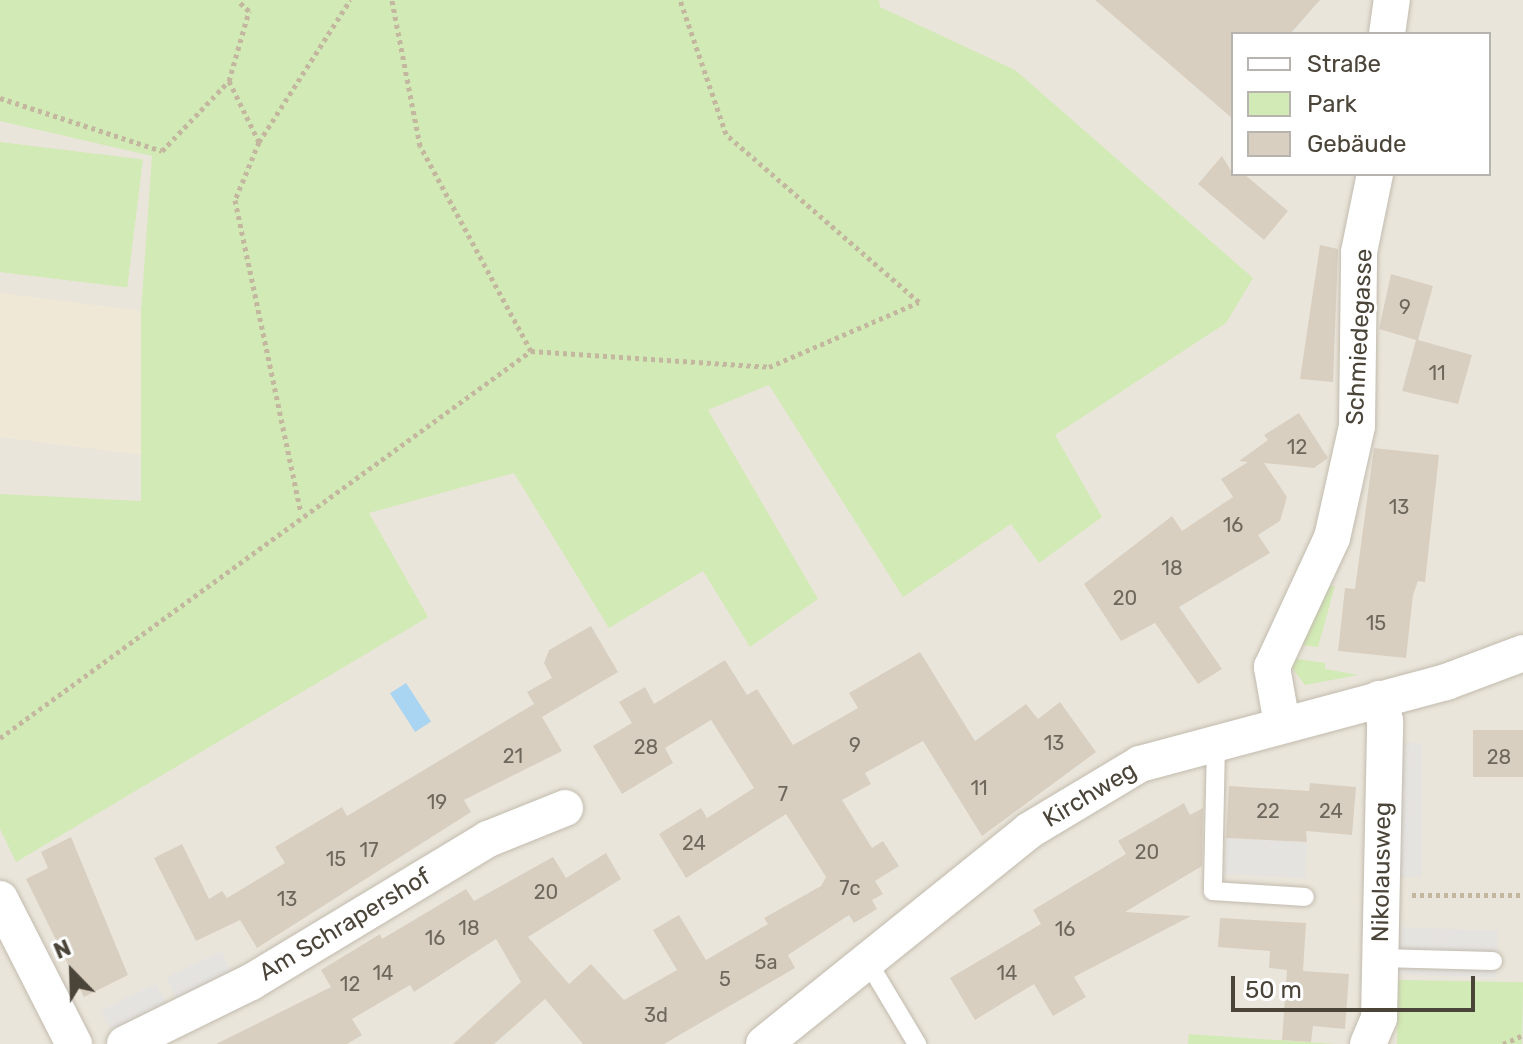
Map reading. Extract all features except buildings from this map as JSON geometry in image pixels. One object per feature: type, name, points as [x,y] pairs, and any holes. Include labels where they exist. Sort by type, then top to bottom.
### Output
[{"type":"street","points":[[1387,32],[1392,0]]},
{"type":"street","name":"Schmiedegasse","points":[[1282,724],[1272,667],[1332,538],[1357,426],[1359,252],[1375,176]]},
{"type":"street","name":"Kirchweg","points":[[764,1044],[1030,830],[1140,764],[1379,699],[1523,653]]},
{"type":"street","name":"Nikolausweg","points":[[1368,1044],[1379,1018],[1385,721],[1379,699]]},
{"type":"street","name":"Am Schrapershof","points":[[125,1044],[251,982],[488,839],[565,808]]},
{"type":"street","points":[[0,899],[74,1044]]},
{"type":"lane","points":[[1216,743],[1213,891],[1305,897]]},
{"type":"lane","points":[[1380,958],[1493,961]]},
{"type":"lane","points":[[868,962],[917,1044]]},
{"type":"path","points":[[0,98],[162,151],[229,81],[249,11],[237,0]]},
{"type":"path","points":[[301,513],[235,200],[259,142],[350,0]]},
{"type":"path","points":[[392,0],[420,146],[531,351]]},
{"type":"path","points":[[0,738],[301,513],[531,351],[769,367],[919,302],[726,134],[680,0]]},
{"type":"path","points":[[229,81],[259,142]]},
{"type":"path","points":[[1382,895],[1523,895]]},
{"type":"path","points":[[1503,1044],[1523,1035]]},
{"type":"shaded area","points":[[0,0],[1523,0],[1523,1044],[0,1044]]},
{"type":"shaded area","points":[[0,293],[141,311],[143,455],[0,437]]},
{"type":"shaded area","points":[[1395,743],[1422,743],[1422,877],[1395,877]]},
{"type":"shaded area","points":[[1226,838],[1307,842],[1305,878],[1224,874]]},
{"type":"shaded area","points":[[1397,927],[1498,931],[1496,977],[1395,974]]},
{"type":"shaded area","points":[[221,951],[232,973],[177,1000],[166,978]]},
{"type":"shaded area","points":[[156,983],[167,1005],[113,1033],[102,1011]]},
{"type":"green space","points":[[0,0],[879,0],[880,7],[1015,70],[1253,278],[1226,323],[1055,435],[1102,517],[1039,563],[1011,524],[903,597],[769,385],[708,410],[818,599],[750,647],[703,571],[609,628],[514,473],[369,513],[428,617],[16,862],[0,829],[0,494],[141,501],[141,311],[152,156],[0,121]]},
{"type":"green space","points":[[0,142],[143,160],[127,288],[0,272]]},
{"type":"green space","points":[[1323,586],[1335,586],[1318,647],[1291,644]]},
{"type":"green space","points":[[1297,659],[1325,663],[1325,669],[1358,675],[1305,685],[1290,665]]},
{"type":"green space","points":[[1398,980],[1523,982],[1522,1044],[1397,1044]]},
{"type":"green space","points":[[1189,1034],[1336,1044],[1188,1044]]},
{"type":"water","points":[[406,683],[431,722],[415,732],[390,693]]}]
